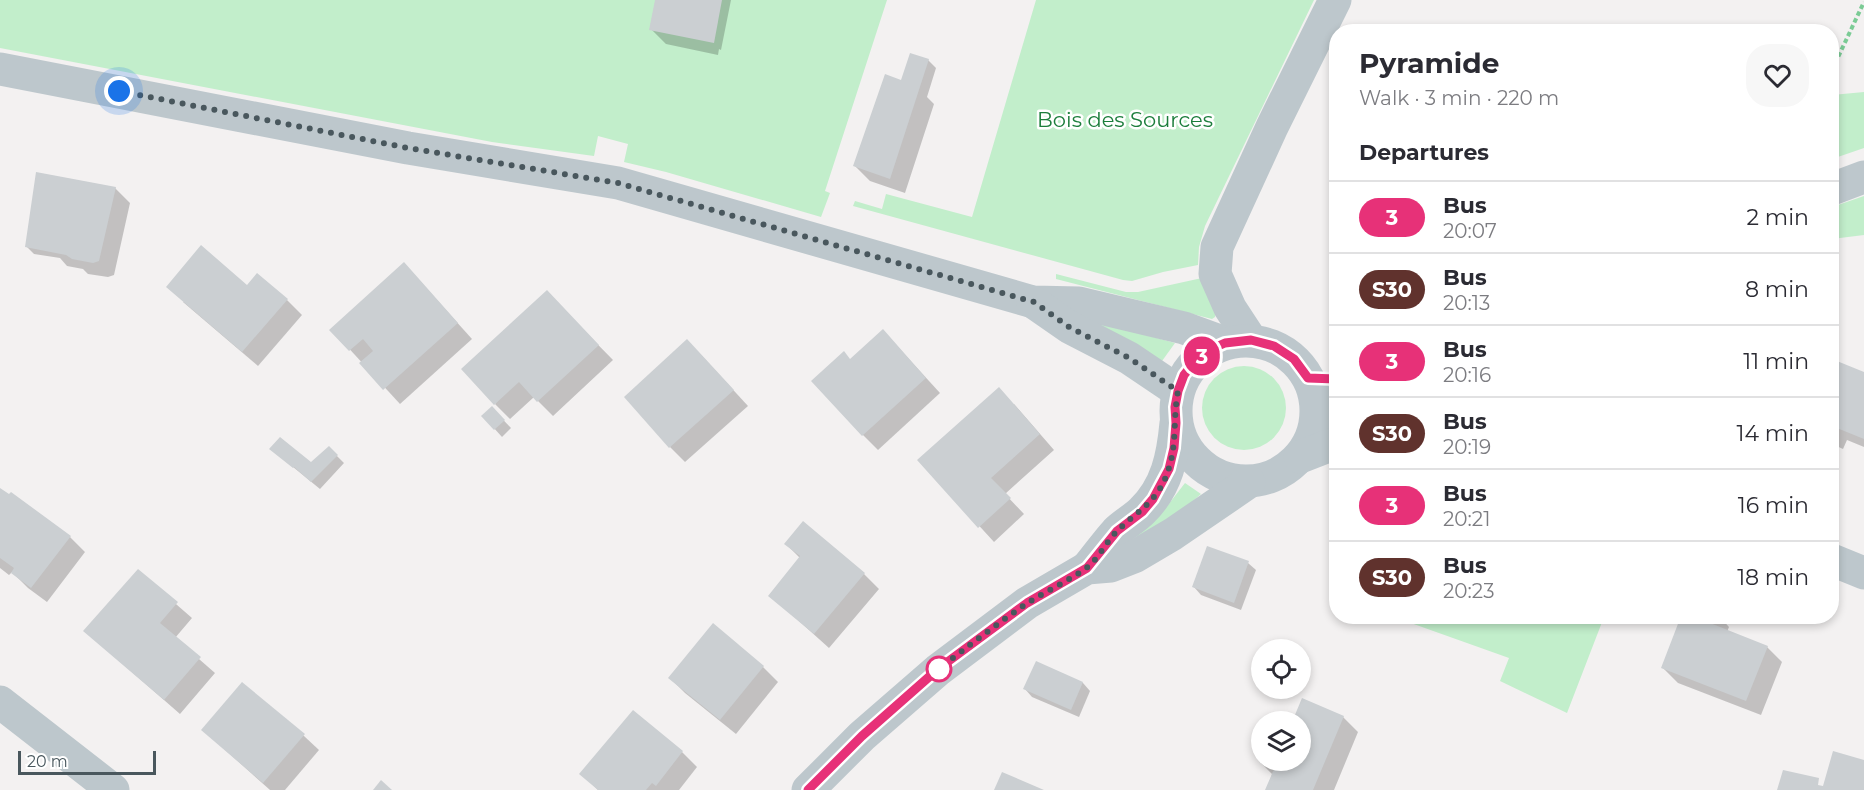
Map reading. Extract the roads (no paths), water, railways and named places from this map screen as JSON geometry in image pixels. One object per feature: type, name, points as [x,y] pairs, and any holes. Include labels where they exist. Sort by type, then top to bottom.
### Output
[{"type":"street","points":[[1238,341],[1230,308],[1215,274],[1215,259],[1221,236],[1335,0]]},
{"type":"street","points":[[0,69],[408,148],[618,183],[1034,302],[1079,303],[1238,341],[1274,346],[1322,378],[1315,398],[1317,418],[1311,439],[1300,457],[1286,470],[1268,478],[1249,482],[1216,475],[1201,466],[1181,439],[1177,407],[1129,358],[1069,327],[1034,302]]},
{"type":"street","points":[[1839,186],[1864,177]]},
{"type":"street","points":[[808,790],[862,736],[938,669],[1027,603],[1087,568],[1117,531],[1142,512],[1162,485],[1171,458],[1177,407],[1184,375],[1195,361],[1209,350],[1238,341]]},
{"type":"street","points":[[1300,457],[1329,445]]},
{"type":"street","points":[[1087,568],[1112,566],[1134,557],[1173,534],[1249,482]]},
{"type":"street","points":[[1839,563],[1864,573]]},
{"type":"street","points":[[0,702],[113,790]]},
{"type":"park label","name":"Bois des Sources","points":[[1125,119]]}]
